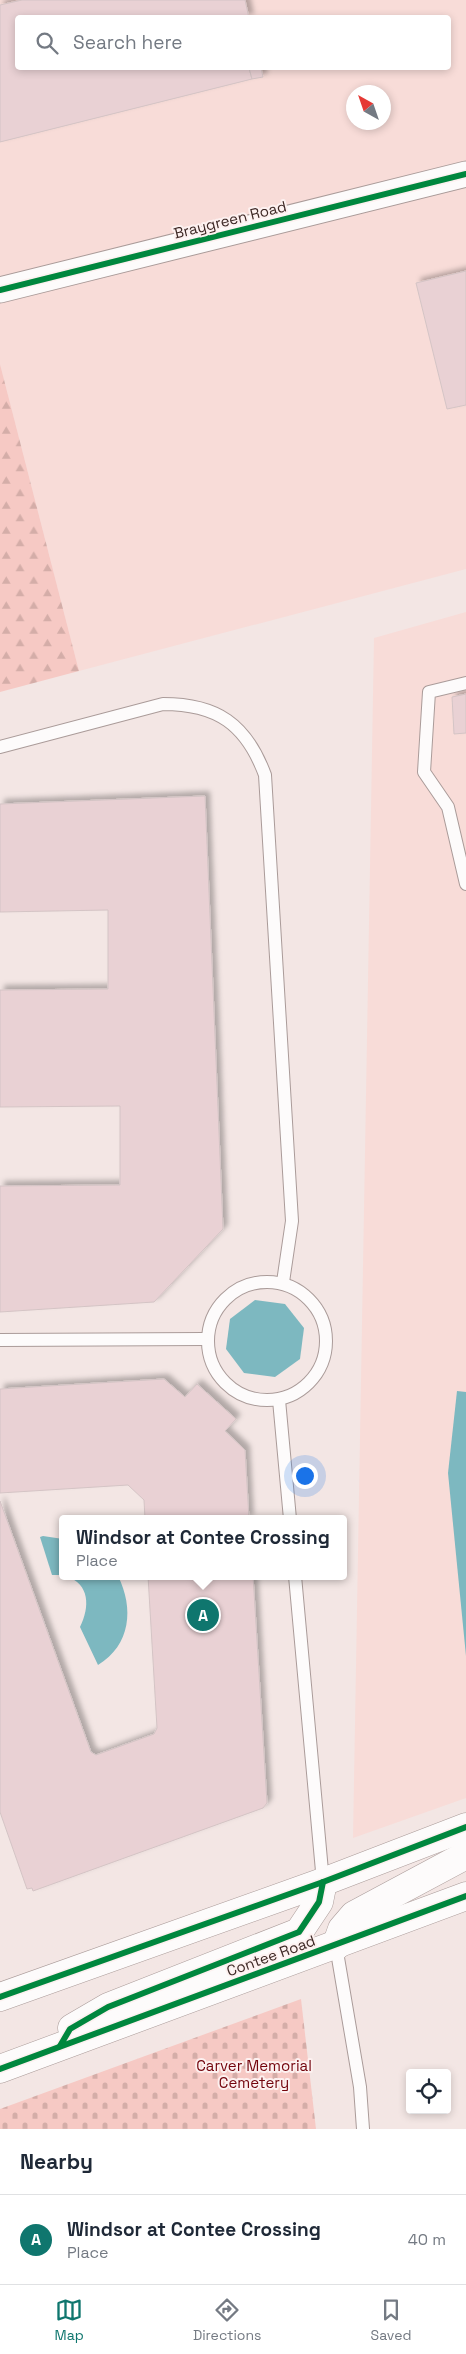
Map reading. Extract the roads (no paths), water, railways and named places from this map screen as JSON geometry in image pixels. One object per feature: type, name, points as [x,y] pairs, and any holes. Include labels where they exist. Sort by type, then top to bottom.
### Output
[{"type":"street","name":"Braygreen Road","points":[[0,290],[466,174]]},
{"type":"street","points":[[0,1997],[323,1882],[466,1826]]},
{"type":"street","points":[[336,1946],[342,1929],[354,1915],[466,1855]]},
{"type":"street","points":[[60,2046],[70,2029],[108,2007],[299,1932],[319,1902],[323,1882]]},
{"type":"street","name":"Contee Road","points":[[0,2069],[336,1946],[466,1896]]},
{"type":"lane","points":[[466,683],[429,692],[424,772],[448,807],[466,884]]},
{"type":"lane","points":[[0,747],[163,704],[185,704],[210,710],[227,718],[246,737],[257,755],[265,775],[292,1221],[283,1282]]},
{"type":"lane","points":[[283,1282],[311,1298],[326,1326],[325,1359],[308,1386],[279,1400],[243,1397],[215,1374],[205,1339],[217,1305],[224,1299],[247,1283],[283,1282]]},
{"type":"lane","points":[[0,1340],[205,1339]]},
{"type":"lane","points":[[279,1400],[290,1515]]},
{"type":"lane","points":[[295,1580],[323,1882]]},
{"type":"lane","points":[[336,1946],[360,2087],[363,2129]]},
{"type":"water","points":[[255,1300],[285,1304],[304,1328],[300,1359],[275,1377],[244,1373],[226,1349],[230,1319]]},
{"type":"water","points":[[457,1391],[466,1392],[466,1656],[448,1473]]},
{"type":"water","points":[[40,1537],[59,1538],[59,1575],[52,1575]]},
{"type":"water","points":[[74,1580],[120,1580],[126,1601],[126,1625],[123,1636],[109,1657],[98,1665],[80,1627],[85,1612],[86,1597],[80,1585]]},
{"type":"place","name":"Windsor at Contee Crossing","points":[[203,1615]]},
{"type":"park label","name":"Carver Memorial Cemetery","points":[[254,2074]]}]
